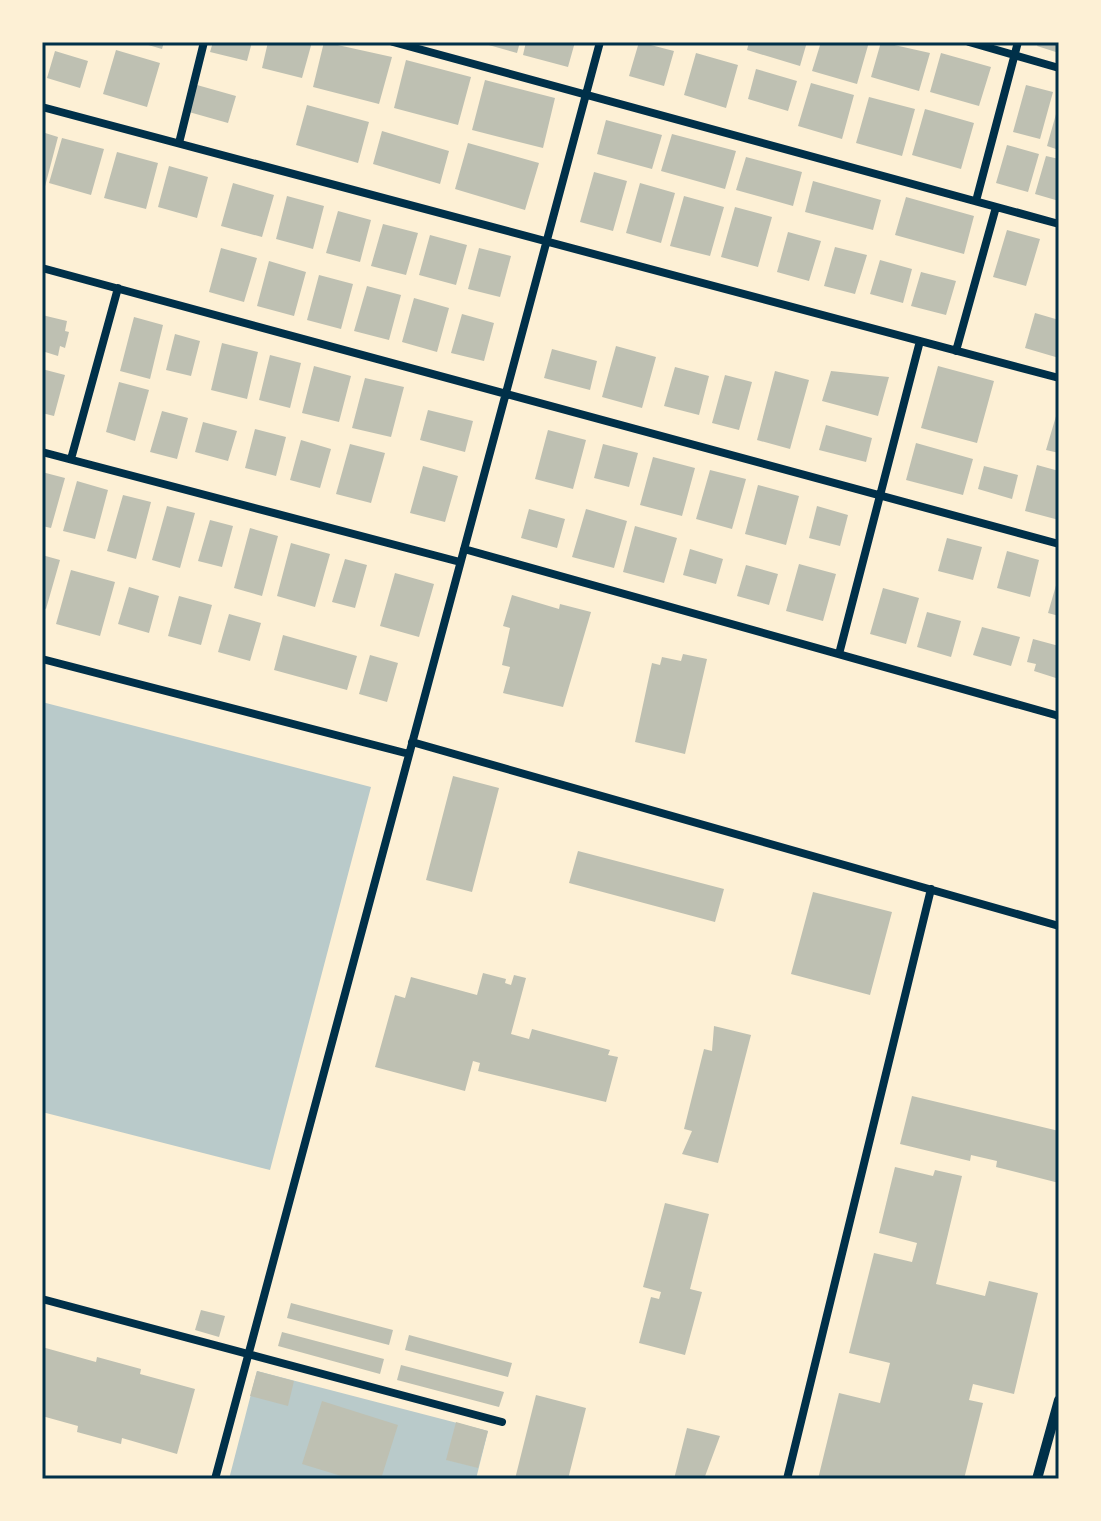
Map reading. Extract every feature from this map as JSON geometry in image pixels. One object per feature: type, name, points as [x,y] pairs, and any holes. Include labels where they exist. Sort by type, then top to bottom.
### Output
[{"type":"street","points":[[179,143],[204,42]]},
{"type":"street","points":[[393,42],[1059,224]]},
{"type":"street","points":[[215,1479],[600,42]]},
{"type":"street","points":[[969,42],[1059,68]]},
{"type":"street","points":[[976,201],[1018,42]]},
{"type":"street","points":[[42,107],[1059,378]]},
{"type":"street","points":[[956,351],[996,207]]},
{"type":"street","points":[[42,268],[1059,544]]},
{"type":"street","points":[[71,459],[118,288]]},
{"type":"street","points":[[839,654],[920,341]]},
{"type":"street","points":[[42,452],[460,562]]},
{"type":"street","points":[[464,549],[1059,716]]},
{"type":"street","points":[[42,659],[409,754]]},
{"type":"street","points":[[412,742],[1059,926]]},
{"type":"street","points":[[787,1479],[931,889]]},
{"type":"street","points":[[42,1299],[502,1422]]},
{"type":"street","points":[[1037,1479],[1059,1400]]},
{"type":"shaded area","points":[[42,702],[371,787],[270,1170],[42,1112]]},
{"type":"shaded area","points":[[257,1371],[488,1431],[476,1479],[229,1479]]},
{"type":"building","points":[[138,42],[164,42],[162,49]]},
{"type":"building","points":[[213,42],[252,42],[247,61],[210,52]]},
{"type":"building","points":[[268,42],[312,42],[302,78],[262,68]]},
{"type":"building","points":[[324,42],[392,57],[379,104],[313,87]]},
{"type":"building","points":[[478,42],[520,42],[517,53]]},
{"type":"building","points":[[526,42],[575,42],[568,67],[523,55]]},
{"type":"building","points":[[639,42],[674,51],[664,86],[629,76]]},
{"type":"building","points":[[749,42],[807,42],[800,66],[747,50]]},
{"type":"building","points":[[821,42],[869,42],[857,84],[812,71]]},
{"type":"building","points":[[881,42],[930,53],[919,91],[871,77]]},
{"type":"building","points":[[1039,42],[1059,42],[1059,53],[1037,46]]},
{"type":"building","points":[[116,50],[160,63],[147,107],[103,94]]},
{"type":"building","points":[[55,51],[88,61],[80,88],[47,78]]},
{"type":"building","points":[[696,53],[738,65],[726,108],[684,95]]},
{"type":"building","points":[[941,53],[991,67],[979,106],[930,92]]},
{"type":"building","points":[[406,60],[471,77],[458,125],[394,108]]},
{"type":"building","points":[[756,69],[797,81],[788,111],[748,99]]},
{"type":"building","points":[[485,80],[555,98],[543,148],[472,130]]},
{"type":"building","points":[[811,83],[854,95],[842,139],[798,126]]},
{"type":"building","points":[[197,85],[236,96],[228,123],[189,112]]},
{"type":"building","points":[[1026,85],[1053,92],[1040,139],[1013,132]]},
{"type":"building","points":[[869,97],[915,109],[902,156],[856,143]]},
{"type":"building","points":[[307,105],[369,122],[358,163],[296,145]]},
{"type":"building","points":[[1059,107],[1059,150],[1047,146]]},
{"type":"building","points":[[925,109],[974,123],[961,169],[912,155]]},
{"type":"building","points":[[606,120],[662,135],[652,169],[597,154]]},
{"type":"building","points":[[382,131],[449,151],[440,184],[373,164]]},
{"type":"building","points":[[42,132],[58,137],[43,194],[42,194]]},
{"type":"building","points":[[672,134],[736,151],[725,189],[661,171]]},
{"type":"building","points":[[62,138],[104,149],[91,195],[49,183]]},
{"type":"building","points":[[468,143],[539,163],[525,210],[455,189]]},
{"type":"building","points":[[1007,145],[1039,154],[1028,192],[996,183]]},
{"type":"building","points":[[117,152],[158,163],[146,209],[104,198]]},
{"type":"building","points":[[1046,156],[1059,159],[1059,201],[1035,194]]},
{"type":"building","points":[[746,157],[802,172],[793,206],[736,190]]},
{"type":"building","points":[[169,166],[208,177],[197,218],[158,207]]},
{"type":"building","points":[[594,172],[627,181],[613,231],[580,222]]},
{"type":"building","points":[[813,181],[881,200],[873,230],[805,212]]},
{"type":"building","points":[[233,183],[274,195],[262,237],[221,226]]},
{"type":"building","points":[[640,183],[675,193],[661,243],[626,233]]},
{"type":"building","points":[[287,196],[324,206],[313,249],[276,239]]},
{"type":"building","points":[[684,196],[724,207],[710,256],[670,246]]},
{"type":"building","points":[[906,197],[974,216],[964,254],[895,235]]},
{"type":"building","points":[[735,207],[772,217],[758,267],[721,257]]},
{"type":"building","points":[[338,211],[371,220],[360,262],[326,253]]},
{"type":"building","points":[[383,224],[418,233],[406,275],[371,266]]},
{"type":"building","points":[[1007,230],[1040,239],[1026,286],[993,277]]},
{"type":"building","points":[[788,232],[821,241],[809,281],[777,272]]},
{"type":"building","points":[[430,235],[467,245],[456,285],[419,275]]},
{"type":"building","points":[[835,247],[867,255],[855,294],[824,286]]},
{"type":"building","points":[[221,248],[257,258],[244,302],[209,292]]},
{"type":"building","points":[[479,248],[511,256],[500,297],[468,289]]},
{"type":"building","points":[[880,260],[912,269],[903,303],[870,294]]},
{"type":"building","points":[[269,261],[306,272],[294,316],[257,306]]},
{"type":"building","points":[[921,272],[956,281],[946,315],[911,306]]},
{"type":"building","points":[[319,275],[353,284],[341,329],[307,320]]},
{"type":"building","points":[[367,286],[401,295],[389,340],[354,331]]},
{"type":"building","points":[[414,298],[449,308],[437,352],[402,342]]},
{"type":"building","points":[[1035,313],[1059,320],[1059,358],[1025,348]]},
{"type":"building","points":[[462,314],[494,323],[484,361],[451,353]]},
{"type":"building","points":[[42,315],[67,321],[65,331],[69,332],[65,348],[60,346],[58,356],[42,351]]},
{"type":"building","points":[[134,317],[163,325],[150,379],[120,371]]},
{"type":"building","points":[[175,334],[200,341],[191,376],[166,370]]},
{"type":"building","points":[[222,343],[258,352],[247,399],[211,390]]},
{"type":"building","points":[[616,346],[656,357],[642,408],[602,397]]},
{"type":"building","points":[[552,349],[597,361],[590,390],[544,378]]},
{"type":"building","points":[[270,355],[301,363],[290,408],[259,400]]},
{"type":"building","points":[[314,366],[351,376],[339,422],[302,413]]},
{"type":"building","points":[[938,366],[994,381],[977,443],[921,428]]},
{"type":"building","points":[[675,367],[709,376],[699,415],[664,406]]},
{"type":"building","points":[[42,369],[65,375],[54,416],[42,413]]},
{"type":"building","points":[[775,371],[809,380],[790,449],[757,440]]},
{"type":"building","points":[[831,371],[889,377],[878,416],[822,401]]},
{"type":"building","points":[[725,375],[752,382],[739,430],[712,423]]},
{"type":"building","points":[[365,378],[404,387],[391,437],[352,428]]},
{"type":"building","points":[[119,382],[149,390],[135,441],[106,432]]},
{"type":"building","points":[[1059,406],[1059,453],[1046,450]]},
{"type":"building","points":[[428,410],[473,421],[465,452],[420,440]]},
{"type":"building","points":[[162,411],[188,418],[177,459],[150,452]]},
{"type":"building","points":[[203,422],[237,431],[228,461],[195,452]]},
{"type":"building","points":[[826,425],[872,438],[866,462],[819,450]]},
{"type":"building","points":[[255,429],[286,437],[276,476],[245,468]]},
{"type":"building","points":[[548,430],[586,440],[573,489],[535,479]]},
{"type":"building","points":[[301,440],[331,449],[320,488],[290,480]]},
{"type":"building","points":[[916,443],[973,459],[963,495],[906,480]]},
{"type":"building","points":[[350,444],[385,453],[371,503],[336,494]]},
{"type":"building","points":[[603,444],[638,453],[629,487],[594,478]]},
{"type":"building","points":[[653,457],[695,468],[682,516],[640,505]]},
{"type":"building","points":[[1037,465],[1059,471],[1059,520],[1025,511]]},
{"type":"building","points":[[423,466],[458,476],[445,522],[410,513]]},
{"type":"building","points":[[984,466],[1018,475],[1012,499],[978,489]]},
{"type":"building","points":[[710,470],[746,479],[732,529],[696,519]]},
{"type":"building","points":[[42,472],[65,478],[51,528],[42,526]]},
{"type":"building","points":[[77,481],[108,490],[95,539],[63,531]]},
{"type":"building","points":[[758,485],[799,496],[786,545],[745,534]]},
{"type":"building","points":[[123,495],[151,502],[136,559],[107,551]]},
{"type":"building","points":[[167,506],[195,513],[180,568],[152,560]]},
{"type":"building","points":[[817,506],[848,515],[840,546],[809,538]]},
{"type":"building","points":[[529,509],[565,519],[557,548],[521,538]]},
{"type":"building","points":[[586,509],[627,521],[614,568],[572,557]]},
{"type":"building","points":[[210,520],[233,526],[222,567],[198,561]]},
{"type":"building","points":[[635,526],[677,538],[664,583],[623,572]]},
{"type":"building","points":[[250,528],[278,536],[262,596],[234,588]]},
{"type":"building","points":[[947,538],[982,547],[973,580],[938,571]]},
{"type":"building","points":[[291,543],[330,554],[315,607],[277,596]]},
{"type":"building","points":[[690,549],[723,559],[716,584],[683,575]]},
{"type":"building","points":[[1007,551],[1039,560],[1030,597],[997,588]]},
{"type":"building","points":[[42,555],[60,560],[46,609],[42,607]]},
{"type":"building","points":[[345,559],[367,565],[355,608],[332,602]]},
{"type":"building","points":[[799,564],[836,574],[823,621],[786,611]]},
{"type":"building","points":[[746,565],[778,574],[769,605],[737,596]]},
{"type":"building","points":[[71,570],[115,582],[100,636],[56,624]]},
{"type":"building","points":[[395,573],[434,584],[419,637],[380,626]]},
{"type":"building","points":[[1059,575],[1059,616],[1048,613]]},
{"type":"building","points":[[129,587],[159,596],[149,633],[118,624]]},
{"type":"building","points":[[883,588],[919,598],[906,644],[870,634]]},
{"type":"building","points":[[512,595],[559,609],[560,604],[591,612],[563,707],[503,693],[510,667],[502,665],[510,628],[503,626]]},
{"type":"building","points":[[179,596],[212,605],[201,645],[168,636]]},
{"type":"building","points":[[927,612],[961,621],[951,657],[917,647]]},
{"type":"building","points":[[229,614],[261,623],[250,661],[218,652]]},
{"type":"building","points":[[982,627],[1020,637],[1011,666],[973,655]]},
{"type":"building","points":[[283,635],[357,656],[347,690],[274,670]]},
{"type":"building","points":[[1033,639],[1059,646],[1059,679],[1034,671],[1036,664],[1027,662]]},
{"type":"building","points":[[683,654],[707,659],[685,754],[635,742],[652,663],[660,665],[662,657],[681,661]]},
{"type":"building","points":[[370,655],[398,663],[387,702],[359,694]]},
{"type":"building","points":[[453,776],[499,788],[472,892],[426,880]]},
{"type":"building","points":[[578,851],[724,889],[715,922],[569,883]]},
{"type":"building","points":[[813,892],[892,912],[870,995],[791,974]]},
{"type":"building","points":[[483,973],[506,979],[505,983],[511,985],[514,975],[526,978],[511,1034],[529,1039],[532,1029],[610,1050],[608,1055],[618,1057],[606,1102],[478,1071],[480,1063],[473,1061],[465,1091],[375,1067],[395,995],[405,998],[411,977],[477,995]]},
{"type":"building","points":[[714,1026],[751,1035],[718,1163],[682,1154],[692,1131],[684,1129],[704,1049],[712,1051]]},
{"type":"building","points":[[912,1096],[1059,1131],[1059,1183],[996,1167],[997,1161],[971,1155],[970,1161],[900,1144]]},
{"type":"building","points":[[895,1167],[933,1176],[935,1170],[962,1176],[936,1284],[985,1296],[989,1281],[1038,1293],[1014,1394],[973,1384],[969,1400],[983,1403],[964,1479],[818,1479],[839,1393],[880,1403],[890,1363],[849,1353],[874,1253],[912,1262],[917,1243],[879,1233]]},
{"type":"building","points":[[665,1203],[709,1214],[690,1289],[702,1292],[685,1355],[639,1343],[651,1297],[659,1299],[661,1292],[643,1287]]},
{"type":"building","points":[[291,1303],[393,1330],[389,1345],[287,1318]]},
{"type":"building","points":[[201,1310],[225,1316],[219,1337],[195,1330]]},
{"type":"building","points":[[282,1332],[384,1359],[380,1374],[278,1346]]},
{"type":"building","points":[[409,1335],[512,1363],[508,1377],[405,1350]]},
{"type":"building","points":[[42,1347],[96,1362],[97,1357],[141,1369],[140,1374],[195,1389],[177,1454],[122,1438],[121,1444],[77,1432],[78,1426],[42,1416]]},
{"type":"building","points":[[401,1365],[504,1392],[499,1407],[397,1380]]},
{"type":"building","points":[[257,1371],[294,1381],[288,1406],[250,1396]]},
{"type":"building","points":[[536,1395],[586,1408],[568,1479],[515,1479]]},
{"type":"building","points":[[322,1401],[398,1425],[381,1479],[351,1479],[302,1464]]},
{"type":"building","points":[[456,1422],[488,1431],[478,1468],[446,1460]]},
{"type":"building","points":[[687,1428],[720,1436],[704,1479],[674,1479]]}]
